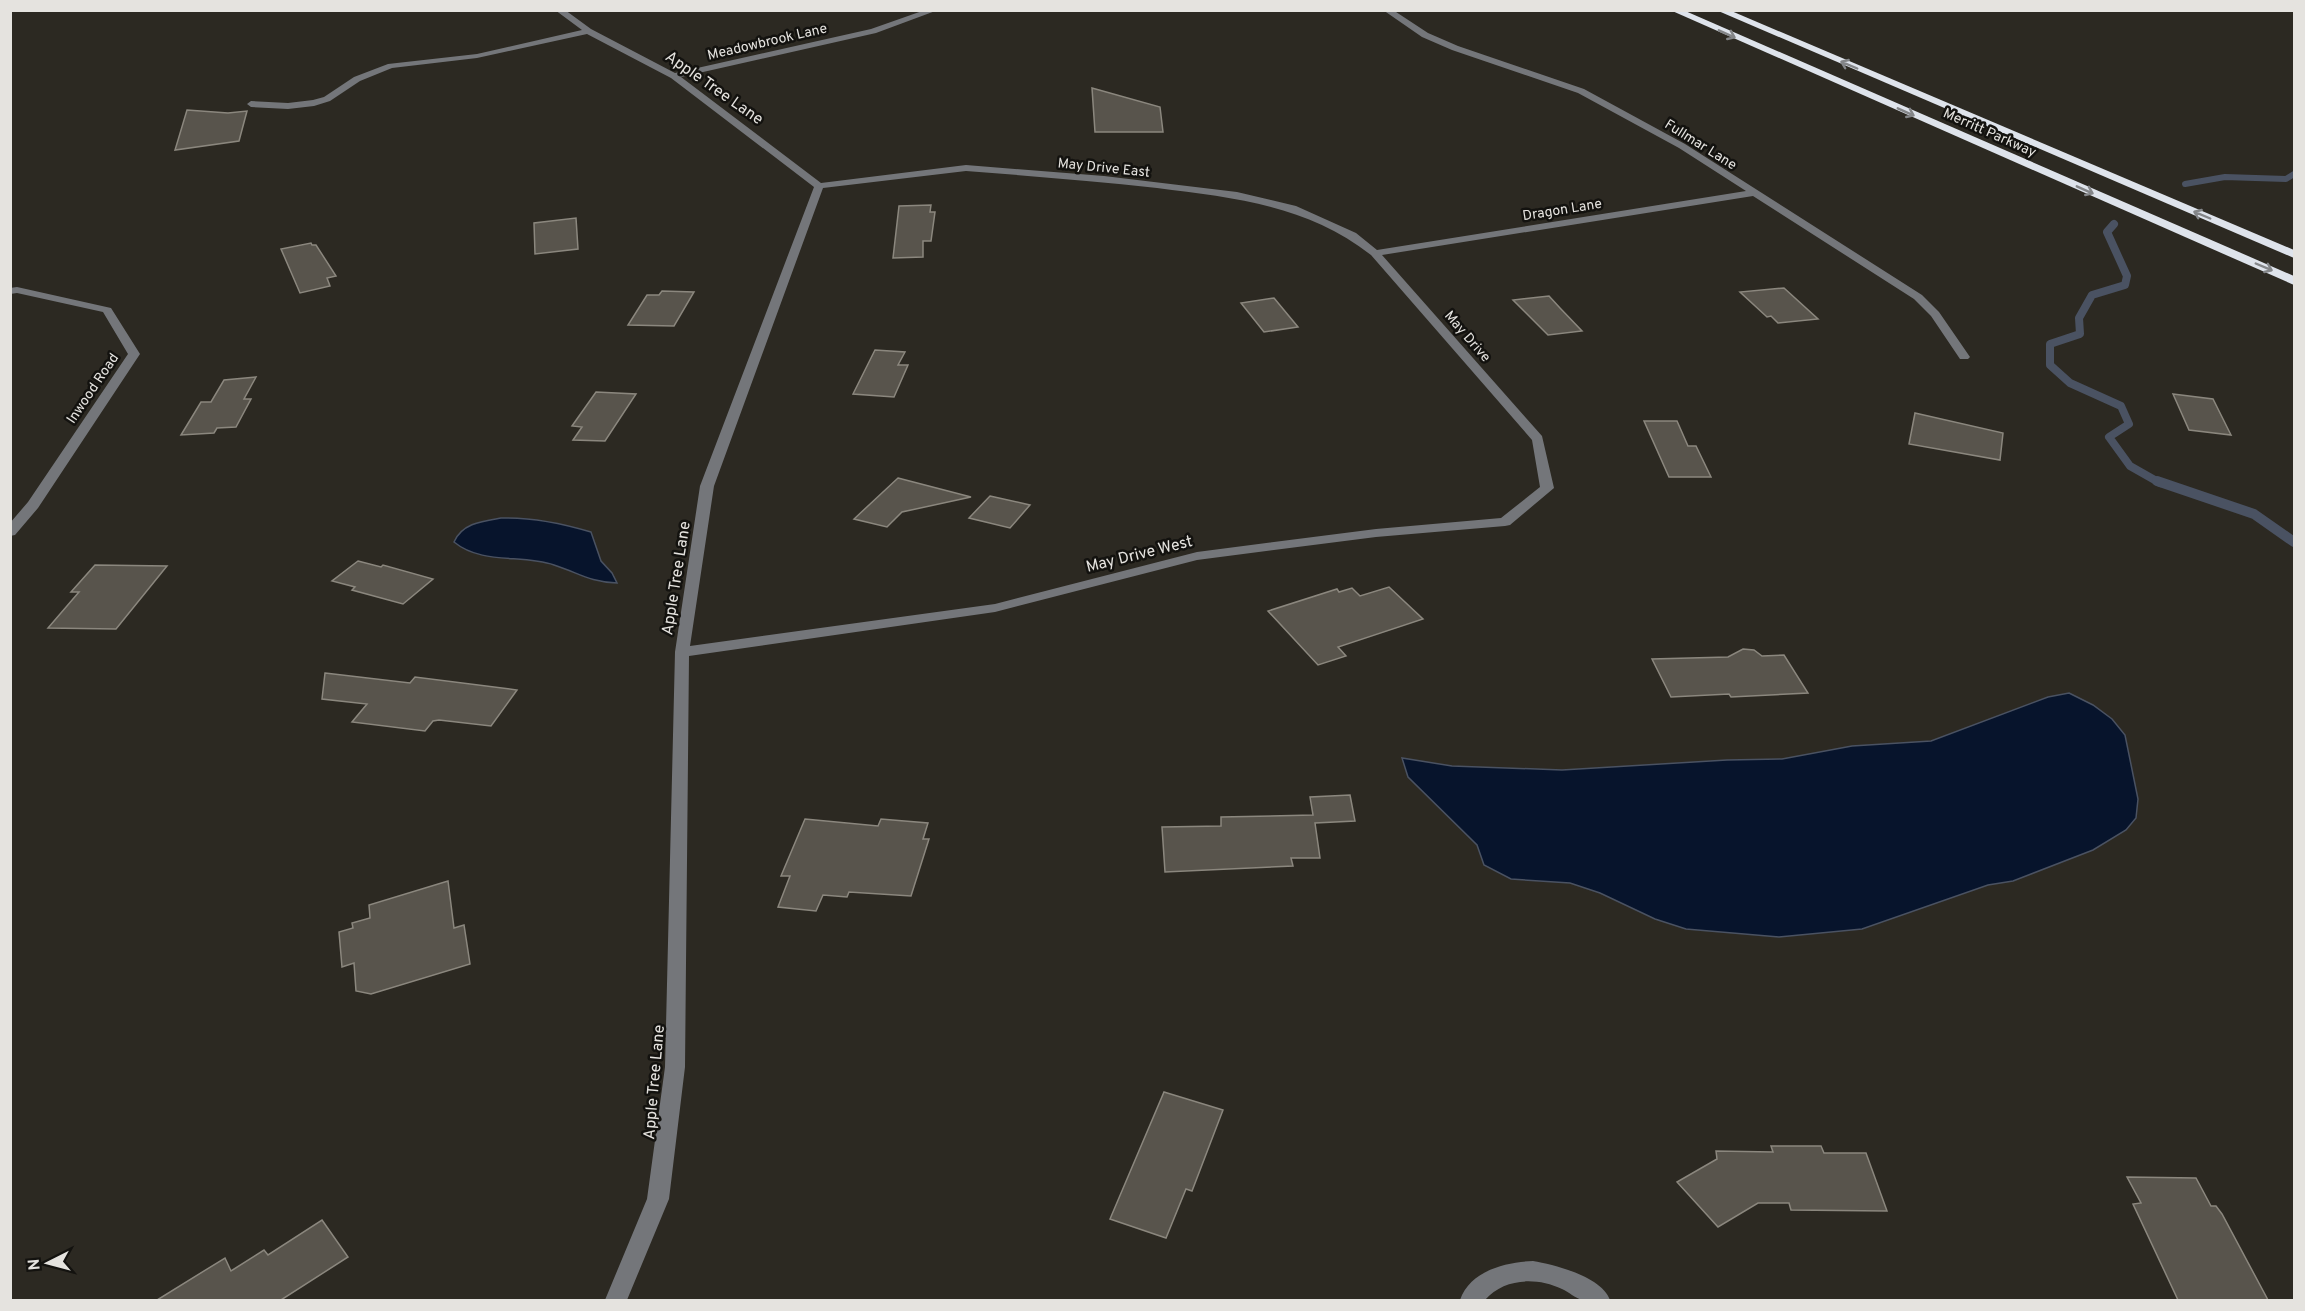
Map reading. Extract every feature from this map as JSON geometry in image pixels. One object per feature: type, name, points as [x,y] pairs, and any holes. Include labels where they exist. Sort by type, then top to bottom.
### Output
[{"type":"highway","name":"Merritt Parkway","points":[[1674,10],[2295,281]]},
{"type":"highway","name":"Merritt Parkway","points":[[1720,10],[2295,254]]},
{"type":"street","name":"Apple Tree Lane","points":[[560,10],[588,31],[674,76],[819,186],[707,486],[682,652],[675,1067],[658,1199],[620,1300]]},
{"type":"street","name":"Meadowbrook Lane","points":[[674,76],[873,31],[934,10]]},
{"type":"street","name":"Fullmar Lane","points":[[1387,10],[1425,35],[1455,48],[1581,91],[1682,146],[1752,193],[1918,297],[1935,314],[1964,357]]},
{"type":"street","points":[[251,104],[288,106],[314,103],[327,99],[357,79],[391,66],[477,57],[588,31]]},
{"type":"street","name":"May Drive East","points":[[819,186],[966,168],[1104,179],[1238,195],[1292,208],[1352,235],[1375,253]]},
{"type":"street","name":"Dragon Lane","points":[[1375,253],[1752,193]]},
{"type":"street","name":"May Drive","points":[[1375,253],[1538,440]]},
{"type":"street","name":"Inwood Road","points":[[10,291],[106,310],[134,354],[33,505],[10,532]]},
{"type":"street","name":"May Drive West","points":[[682,652],[995,608],[1197,556],[1376,533],[1505,522],[1547,488],[1538,440]]},
{"type":"street","points":[[1471,1300],[1481,1288],[1491,1281],[1515,1272],[1529,1271],[1557,1275],[1599,1300]]},
{"type":"water","points":[[501,518],[547,521],[591,532],[601,561],[612,573],[617,583],[591,579],[542,562],[477,554],[454,542],[468,527]]},
{"type":"water","points":[[2069,693],[2093,705],[2112,719],[2125,735],[2138,799],[2136,818],[2126,830],[2093,850],[2013,881],[1988,885],[1862,929],[1779,937],[1686,929],[1655,919],[1600,893],[1570,883],[1511,879],[1484,865],[1477,845],[1408,777],[1402,758],[1452,766],[1562,770],[1782,759],[1852,746],[1931,741],[2048,697]]},
{"type":"building","points":[[1092,88],[1160,107],[1163,132],[1095,132]]},
{"type":"building","points":[[187,110],[228,113],[247,111],[239,141],[175,150]]},
{"type":"building","points":[[931,205],[930,212],[935,212],[931,241],[923,241],[923,257],[893,258],[899,206]]},
{"type":"building","points":[[576,218],[578,249],[535,254],[534,223]]},
{"type":"building","points":[[311,243],[316,245],[336,276],[327,278],[330,286],[300,293],[281,249]]},
{"type":"building","points":[[1784,288],[1818,319],[1778,323],[1771,316],[1767,317],[1740,292]]},
{"type":"building","points":[[662,291],[694,292],[674,326],[628,325],[647,295],[659,295]]},
{"type":"building","points":[[1549,296],[1582,331],[1548,335],[1513,300]]},
{"type":"building","points":[[1274,298],[1298,327],[1264,332],[1241,303]]},
{"type":"building","points":[[875,350],[905,352],[898,365],[908,365],[894,397],[853,394]]},
{"type":"building","points":[[256,377],[244,399],[251,399],[236,427],[217,428],[214,433],[181,435],[201,402],[211,402],[224,380]]},
{"type":"building","points":[[596,392],[636,394],[605,441],[573,440],[582,427],[572,426]]},
{"type":"building","points":[[2173,394],[2213,399],[2231,435],[2189,430]]},
{"type":"building","points":[[1915,413],[2003,433],[2000,460],[1909,444]]},
{"type":"building","points":[[1644,421],[1677,421],[1688,446],[1696,446],[1711,477],[1669,477]]},
{"type":"building","points":[[898,478],[971,497],[902,512],[887,527],[854,519]]},
{"type":"building","points":[[990,496],[1030,505],[1010,528],[969,518]]},
{"type":"building","points":[[358,561],[381,567],[383,565],[433,579],[403,604],[352,590],[355,587],[332,581]]},
{"type":"building","points":[[95,565],[167,566],[116,629],[48,628],[79,592],[71,592]]},
{"type":"building","points":[[1389,587],[1423,619],[1338,647],[1346,656],[1318,665],[1268,611],[1337,589],[1339,592],[1352,588],[1360,596]]},
{"type":"building","points":[[1743,649],[1754,650],[1762,656],[1784,655],[1808,693],[1671,697],[1652,659],[1728,657]]},
{"type":"building","points":[[325,673],[410,683],[415,677],[517,690],[491,726],[439,720],[433,721],[425,731],[352,722],[367,704],[322,699]]},
{"type":"building","points":[[1350,795],[1355,821],[1315,823],[1320,858],[1291,858],[1293,866],[1165,872],[1162,827],[1221,826],[1221,817],[1313,815],[1310,797]]},
{"type":"building","points":[[805,819],[878,826],[881,819],[928,823],[923,839],[929,839],[911,896],[849,892],[847,897],[823,895],[816,911],[778,907],[790,876],[781,876]]},
{"type":"building","points":[[448,881],[454,928],[464,925],[470,964],[371,994],[356,991],[354,963],[342,967],[339,932],[353,928],[352,923],[370,918],[369,905]]},
{"type":"building","points":[[1164,1092],[1223,1110],[1192,1191],[1186,1189],[1166,1238],[1110,1219]]},
{"type":"building","points":[[1771,1146],[1821,1146],[1824,1153],[1866,1153],[1887,1211],[1791,1210],[1789,1203],[1758,1203],[1718,1227],[1677,1182],[1717,1159],[1716,1151],[1773,1152]]},
{"type":"building","points":[[2127,1177],[2196,1178],[2211,1206],[2216,1206],[2222,1214],[2268,1300],[2178,1300],[2133,1204],[2141,1203]]},
{"type":"building","points":[[322,1220],[348,1257],[281,1300],[157,1300],[225,1258],[231,1271],[264,1250],[268,1255]]},
{"type":"waterway","points":[[2185,184],[2225,177],[2286,179],[2294,174]]},
{"type":"waterway","points":[[2114,224],[2107,232],[2127,276],[2125,285],[2092,295],[2079,318],[2080,334],[2050,344],[2050,365],[2070,383],[2121,406],[2129,424],[2109,437],[2130,466],[2160,483]]},
{"type":"waterway","points":[[2157,481],[2254,514],[2294,542]]}]
